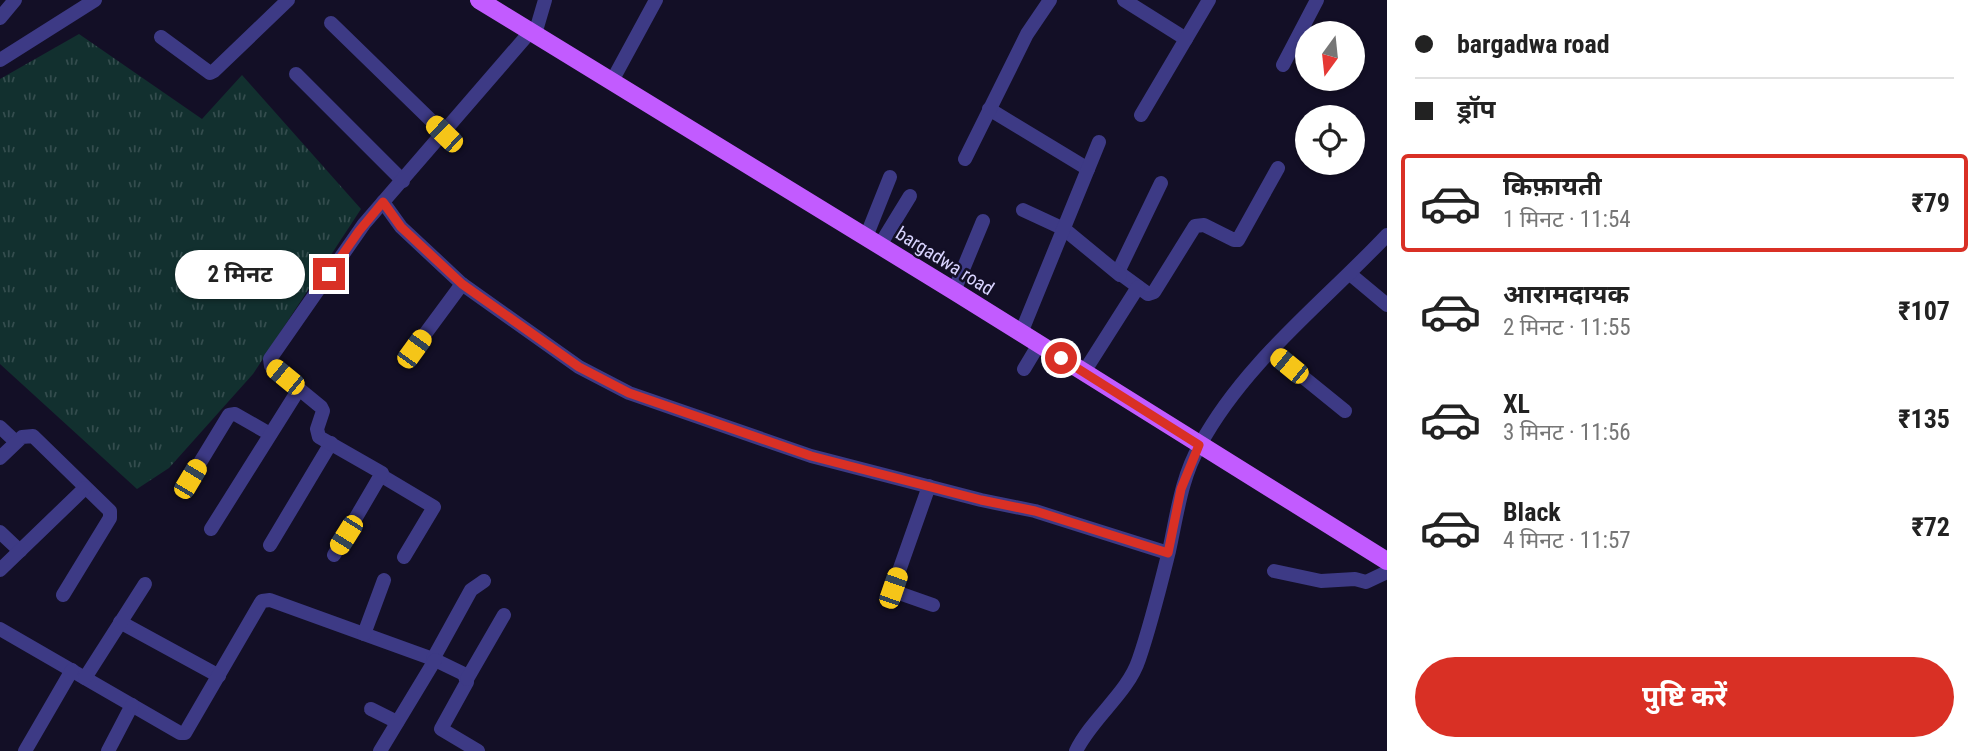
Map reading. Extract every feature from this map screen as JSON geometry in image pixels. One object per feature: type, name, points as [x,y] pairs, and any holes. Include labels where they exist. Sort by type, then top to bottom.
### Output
[{"type":"main road","name":"bargadwa road","points":[[479,0],[1084,372],[1386,566]]},
{"type":"street","points":[[0,18],[15,0]]},
{"type":"street","points":[[0,60],[95,0]]},
{"type":"street","points":[[161,37],[210,73],[288,0]]},
{"type":"street","points":[[404,557],[434,507],[317,433],[323,411],[271,366],[270,359],[359,231],[533,33],[545,0]]},
{"type":"street","points":[[612,81],[656,0]]},
{"type":"street","points":[[965,159],[1027,34],[1050,0]]},
{"type":"street","points":[[1124,0],[1186,39]]},
{"type":"street","points":[[1140,115],[1209,0]]},
{"type":"street","points":[[1283,65],[1318,0]]},
{"type":"street","points":[[331,23],[444,134]]},
{"type":"street","points":[[296,74],[403,181]]},
{"type":"street","points":[[989,109],[1088,169]]},
{"type":"street","points":[[1021,333],[1100,142]]},
{"type":"street","points":[[1023,210],[1064,229],[1120,275],[1148,294],[1154,292],[1195,226],[1204,225],[1238,240],[1278,168]]},
{"type":"street","points":[[873,241],[890,177]]},
{"type":"street","points":[[1120,275],[1119,269],[1161,183]]},
{"type":"street","points":[[873,241],[910,195]]},
{"type":"street","points":[[383,202],[401,227],[462,284],[579,367],[629,393],[811,456],[1035,511],[1168,553]]},
{"type":"street","points":[[954,291],[983,221]]},
{"type":"street","points":[[1076,751],[1089,728],[1130,679],[1135,669],[1168,553],[1181,489],[1199,445],[1245,378],[1387,235]]},
{"type":"street","points":[[1350,274],[1387,304]]},
{"type":"street","points":[[414,349],[462,284]]},
{"type":"street","points":[[1084,372],[1138,287]]},
{"type":"street","points":[[1024,369],[1039,344]]},
{"type":"street","points":[[1271,351],[1345,411]]},
{"type":"street","points":[[211,530],[299,389]]},
{"type":"street","points":[[190,479],[229,415],[235,414],[270,434]]},
{"type":"street","points":[[0,426],[16,442]]},
{"type":"street","points":[[0,458],[16,442],[27,435],[33,436],[111,514],[63,595]]},
{"type":"street","points":[[270,545],[331,443]]},
{"type":"street","points":[[334,555],[382,476]]},
{"type":"street","points":[[929,486],[893,588],[896,592],[933,605]]},
{"type":"street","points":[[0,570],[85,488]]},
{"type":"street","points":[[0,532],[20,551]]},
{"type":"street","points":[[1274,571],[1321,581],[1355,579],[1366,582],[1386,566]]},
{"type":"street","points":[[364,634],[384,580]]},
{"type":"street","points":[[380,751],[434,660],[471,590],[484,581]]},
{"type":"street","points":[[25,751],[145,584]]},
{"type":"street","points":[[1,631],[180,733],[185,733],[260,604],[266,600],[434,660],[464,674],[467,679]]},
{"type":"street","points":[[478,751],[459,747],[441,727],[504,615]]},
{"type":"street","points":[[120,622],[219,676]]},
{"type":"street","points":[[108,751],[132,705]]},
{"type":"street","points":[[371,709],[397,722]]},
{"type":"green space","points":[[79,34],[202,119],[242,75],[361,209],[253,374],[169,468],[137,489],[0,364],[0,79]]},
{"type":"route","points":[[329,274],[383,202],[401,227],[462,284],[539,341],[579,367],[629,393],[811,456],[981,500],[1035,511],[1168,553],[1181,489],[1199,445],[1061,358]]}]
